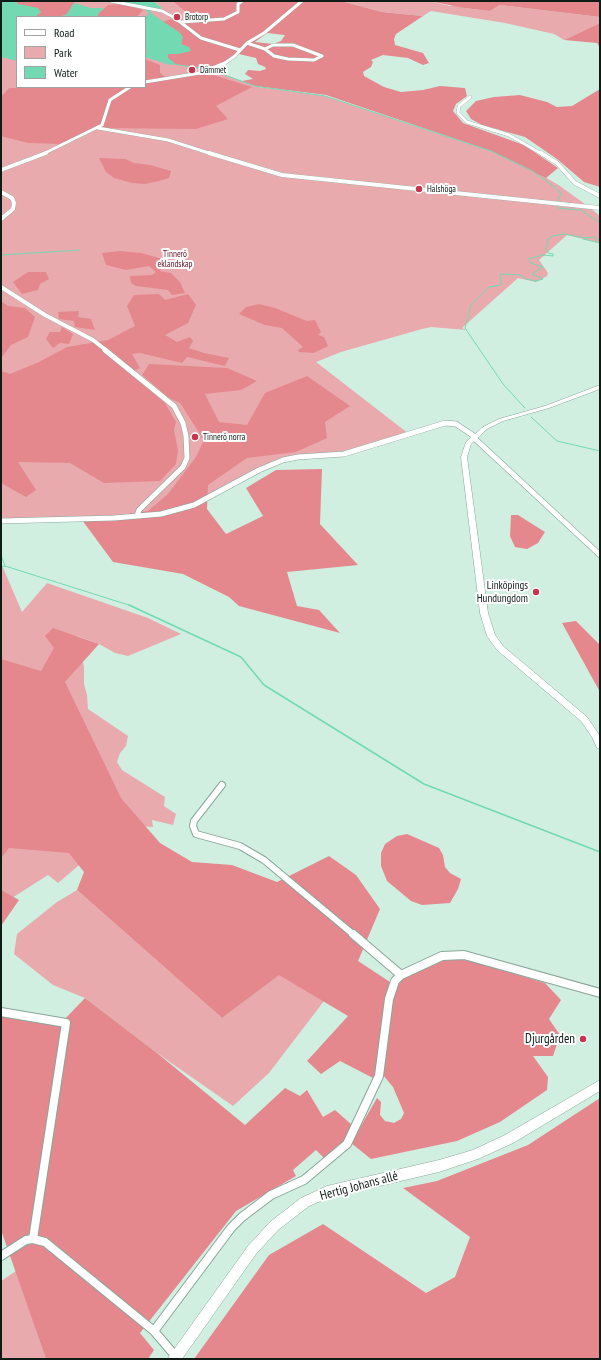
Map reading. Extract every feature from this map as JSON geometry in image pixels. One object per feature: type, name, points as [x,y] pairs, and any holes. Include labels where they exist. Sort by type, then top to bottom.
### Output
[{"type":"street","points":[[112,1],[162,11],[181,22],[201,38],[240,50]]},
{"type":"street","points":[[181,22],[224,19],[238,12],[238,4],[242,1]]},
{"type":"street","points":[[146,82],[200,73],[230,60],[247,43],[264,33],[302,1]]},
{"type":"street","points":[[247,43],[265,49],[274,56],[301,60],[314,60],[322,56],[293,44],[273,45],[265,49]]},
{"type":"street","points":[[1,170],[34,158],[98,128],[102,125],[110,100],[128,88]]},
{"type":"street","points":[[470,97],[459,106],[458,113],[467,122],[509,135],[527,144],[556,163],[575,183],[600,196]]},
{"type":"street","points":[[98,128],[168,140],[282,176],[600,208]]},
{"type":"street","points":[[1,192],[12,198],[14,203],[10,212],[1,219]]},
{"type":"street","points":[[1,287],[45,315],[93,340],[174,406],[186,436],[187,458],[183,467],[139,510],[137,516]]},
{"type":"street","points":[[600,387],[542,409],[501,420],[485,428],[473,436],[465,447],[464,457],[483,606],[489,630],[500,648],[584,719],[598,736],[600,746]]},
{"type":"street","points":[[1,521],[161,514],[194,505],[262,468],[282,460],[348,453],[445,423],[456,424],[473,436],[600,555]]},
{"type":"street","points":[[222,785],[194,821],[193,826],[196,834],[240,846],[256,854],[401,975]]},
{"type":"street","points":[[154,1331],[231,1228],[242,1217],[271,1195],[304,1180],[347,1144],[379,1076],[389,999],[395,981],[401,975],[414,967],[442,956],[464,955],[600,993]]},
{"type":"street","points":[[1,1012],[66,1023],[32,1239]]},
{"type":"street","name":"Hertig Johans allé","points":[[176,1358],[260,1241],[284,1217],[305,1202],[328,1192],[439,1166],[474,1155],[509,1139],[600,1085]]},
{"type":"street","points":[[1,1256],[19,1243],[32,1239],[45,1242],[154,1331],[176,1358]]},
{"type":"green space","name":"Tinnerö eklandskap","points":[[1,1],[111,1],[158,10],[161,7],[154,2],[172,1],[182,9],[184,8],[190,16],[189,18],[240,50],[210,70],[259,87],[325,96],[491,151],[538,173],[560,186],[600,216],[600,243],[567,235],[539,260],[548,273],[547,276],[536,282],[518,278],[462,328],[466,330],[431,327],[341,352],[316,362],[409,434],[362,449],[275,463],[225,490],[147,515],[1,520]]},
{"type":"green space","points":[[341,1],[429,1],[450,6],[455,5],[464,8],[490,11],[500,5],[600,17],[600,23],[564,40],[554,34],[505,23],[431,11],[423,16],[382,12]]},
{"type":"green space","points":[[1,563],[22,612],[47,583],[148,618],[181,634],[128,656],[115,653],[99,644],[77,636],[84,667],[84,684],[87,695],[88,709],[128,736],[126,746],[120,753],[117,762],[122,770],[165,797],[164,806],[176,814],[173,825],[152,820],[153,827],[135,826],[90,856],[58,883],[48,875],[1,905]]},
{"type":"green space","points":[[77,890],[222,1018],[279,974],[324,1001],[269,1073],[233,1106],[157,1053],[85,998],[53,985],[14,954],[17,934],[57,902]]},
{"type":"green space","points":[[16,1271],[46,1359],[1,1359],[1,1281]]},
{"type":"shaded area","points":[[16,1],[75,1],[67,14],[62,16],[36,16],[41,12],[31,7],[17,4]]},
{"type":"shaded area","points":[[172,1],[341,1],[382,12],[423,16],[396,34],[394,39],[395,45],[423,53],[429,63],[423,65],[408,58],[383,55],[371,60],[373,62],[371,67],[363,72],[364,76],[384,87],[401,92],[423,90],[440,86],[465,88],[467,96],[456,104],[453,111],[463,123],[524,145],[558,168],[546,178],[491,151],[326,95],[255,86],[242,81],[253,79],[245,74],[248,70],[260,71],[266,69],[265,67],[258,64],[256,58],[239,54],[240,52],[233,48],[201,38],[183,23],[195,20],[187,16],[186,12]],"holes":[[[267,33],[285,35],[281,41],[273,44],[255,42]]]},
{"type":"shaded area","points":[[429,1],[600,1],[600,17],[500,5],[490,11],[464,8]]},
{"type":"shaded area","points":[[122,4],[143,10],[138,16],[98,16],[98,14],[108,5]]},
{"type":"shaded area","points":[[175,18],[196,36],[236,50],[237,52],[229,60],[210,69],[174,64],[168,58],[168,54],[175,53],[182,42],[179,33],[162,22]]},
{"type":"shaded area","points":[[600,23],[600,48],[597,43],[564,40]]},
{"type":"shaded area","points":[[146,59],[160,65],[160,73],[168,79],[204,72],[252,87],[216,106],[228,119],[196,129],[96,128],[62,144],[28,143],[1,136],[1,97],[9,88],[146,88]]},
{"type":"shaded area","points":[[600,89],[600,187],[584,182],[557,159],[525,137],[482,125],[471,119],[466,111],[476,101],[494,97],[520,95],[547,102],[557,107],[572,106]]},
{"type":"shaded area","points":[[99,158],[125,159],[134,163],[150,165],[171,171],[169,178],[145,184],[132,183],[114,178],[106,172]]},
{"type":"shaded area","points":[[120,251],[141,253],[163,259],[175,266],[170,268],[162,268],[160,271],[171,273],[180,282],[185,293],[172,295],[168,290],[136,286],[131,283],[130,276],[152,275],[156,272],[149,266],[126,270],[106,265],[102,253]]},
{"type":"shaded area","points":[[28,272],[46,272],[49,279],[40,284],[38,290],[22,294],[13,282]]},
{"type":"shaded area","points":[[159,294],[165,300],[188,294],[196,305],[188,323],[165,335],[177,342],[190,337],[193,341],[189,348],[204,353],[229,358],[225,366],[187,357],[182,363],[140,353],[132,354],[140,368],[129,373],[165,403],[176,422],[174,430],[178,450],[176,464],[160,481],[104,483],[70,463],[18,462],[36,490],[26,497],[1,483],[1,371],[10,374],[39,362],[67,347],[108,340],[135,326],[127,306],[134,295]]},
{"type":"shaded area","points":[[1,301],[8,306],[25,308],[35,317],[28,337],[11,345],[1,358]]},
{"type":"shaded area","points":[[259,304],[275,308],[307,321],[315,320],[321,332],[318,335],[324,337],[328,346],[314,353],[299,352],[298,350],[303,347],[282,328],[265,325],[239,314],[246,307]]},
{"type":"shaded area","points":[[79,311],[78,317],[91,319],[95,330],[75,327],[74,321],[59,319],[58,312]]},
{"type":"shaded area","points":[[62,327],[73,334],[69,344],[60,343],[53,348],[46,339],[50,332],[60,332]]},
{"type":"shaded area","points":[[149,364],[227,368],[257,381],[241,390],[205,394],[219,422],[247,425],[265,393],[307,376],[350,406],[325,422],[327,438],[296,452],[247,458],[208,485],[207,509],[226,534],[263,516],[246,488],[276,470],[322,469],[320,524],[358,565],[287,572],[297,606],[319,610],[340,633],[239,606],[229,597],[183,574],[113,562],[82,520],[148,511],[168,494],[196,457],[203,442],[200,434],[180,403],[169,398],[142,375]]},
{"type":"shaded area","points":[[511,515],[518,515],[545,532],[538,543],[527,549],[515,547],[510,536]]},
{"type":"shaded area","points":[[576,621],[600,645],[600,692],[562,623]]},
{"type":"shaded area","points":[[53,628],[99,644],[65,682],[121,798],[160,843],[192,862],[232,865],[277,882],[329,856],[356,875],[380,909],[358,961],[390,982],[375,1079],[340,1061],[321,1074],[307,1061],[348,1016],[279,975],[222,1018],[77,890],[84,872],[69,853],[9,848],[1,858],[1,659],[41,671],[54,648],[45,636]]},
{"type":"shaded area","points":[[407,834],[439,848],[443,855],[445,867],[450,873],[461,879],[458,889],[450,903],[422,905],[411,901],[387,881],[381,866],[381,853],[385,844],[397,836]]},
{"type":"shaded area","points":[[1,890],[19,900],[1,926]]},
{"type":"shaded area","points":[[453,959],[472,961],[545,983],[561,1000],[549,1019],[560,1035],[553,1056],[533,1056],[548,1077],[547,1090],[500,1122],[457,1141],[371,1159],[351,1143],[377,1098],[381,1102],[380,1115],[385,1121],[394,1123],[401,1119],[404,1113],[393,1087],[383,1075],[393,997],[398,984],[407,975],[439,961]]},
{"type":"shaded area","points":[[85,998],[157,1053],[245,1125],[285,1088],[300,1096],[307,1090],[323,1117],[335,1110],[352,1125],[343,1143],[324,1158],[316,1150],[293,1170],[296,1176],[236,1211],[140,1333],[154,1350],[148,1359],[46,1359],[1,1230],[1,1013],[61,1023]]},
{"type":"shaded area","points":[[600,1098],[600,1359],[194,1359],[269,1255],[323,1224],[426,1293],[455,1277],[470,1237],[403,1188],[437,1181],[528,1145]]},
{"type":"water","points":[[1,1],[16,1],[18,4],[38,8],[41,12],[36,16],[16,16],[16,61],[1,57]]},
{"type":"water","points":[[113,1],[153,1],[162,8],[158,10],[146,6]]},
{"type":"water","points":[[74,3],[91,8],[104,8],[98,16],[62,16],[67,14]]},
{"type":"water","points":[[146,10],[150,10],[152,14],[179,32],[183,37],[181,44],[189,47],[191,51],[178,54],[168,54],[168,58],[175,63],[170,65],[146,57],[146,16],[149,14]]},
{"type":"waterway","points":[[173,64],[206,69]]},
{"type":"waterway","points":[[211,70],[255,86],[325,96],[491,151],[531,170],[556,188],[561,194],[557,202]]},
{"type":"waterway","points":[[557,205],[558,208],[581,210],[600,223]]},
{"type":"waterway","points":[[525,408],[503,384],[465,328],[471,305],[489,287],[501,285],[500,274],[521,275],[526,279],[536,281],[543,279],[532,274],[543,267],[531,263],[528,259],[543,255],[553,256],[553,254],[548,253],[546,248],[548,244],[547,240],[553,236],[564,234],[585,238],[594,237],[600,241]]},
{"type":"waterway","points":[[583,239],[600,243]]},
{"type":"waterway","points":[[1,255],[80,250]]},
{"type":"waterway","points":[[531,417],[557,441],[600,451]]},
{"type":"waterway","points":[[1,555],[5,566]]},
{"type":"waterway","points":[[1,567],[5,566]]},
{"type":"waterway","points":[[5,566],[129,605]]},
{"type":"waterway","points":[[129,605],[241,657],[264,685],[424,784],[600,852]]},
{"type":"place","name":"Brotorp","points":[[177,17]]},
{"type":"place","name":"Dämmet","points":[[192,70]]},
{"type":"place","name":"Halshöga","points":[[419,189]]},
{"type":"place","name":"Tinnerö norra","points":[[195,437]]},
{"type":"place","name":"Linköpings Hundungdom","points":[[536,592]]},
{"type":"place","name":"Djurgården","points":[[583,1039]]}]
